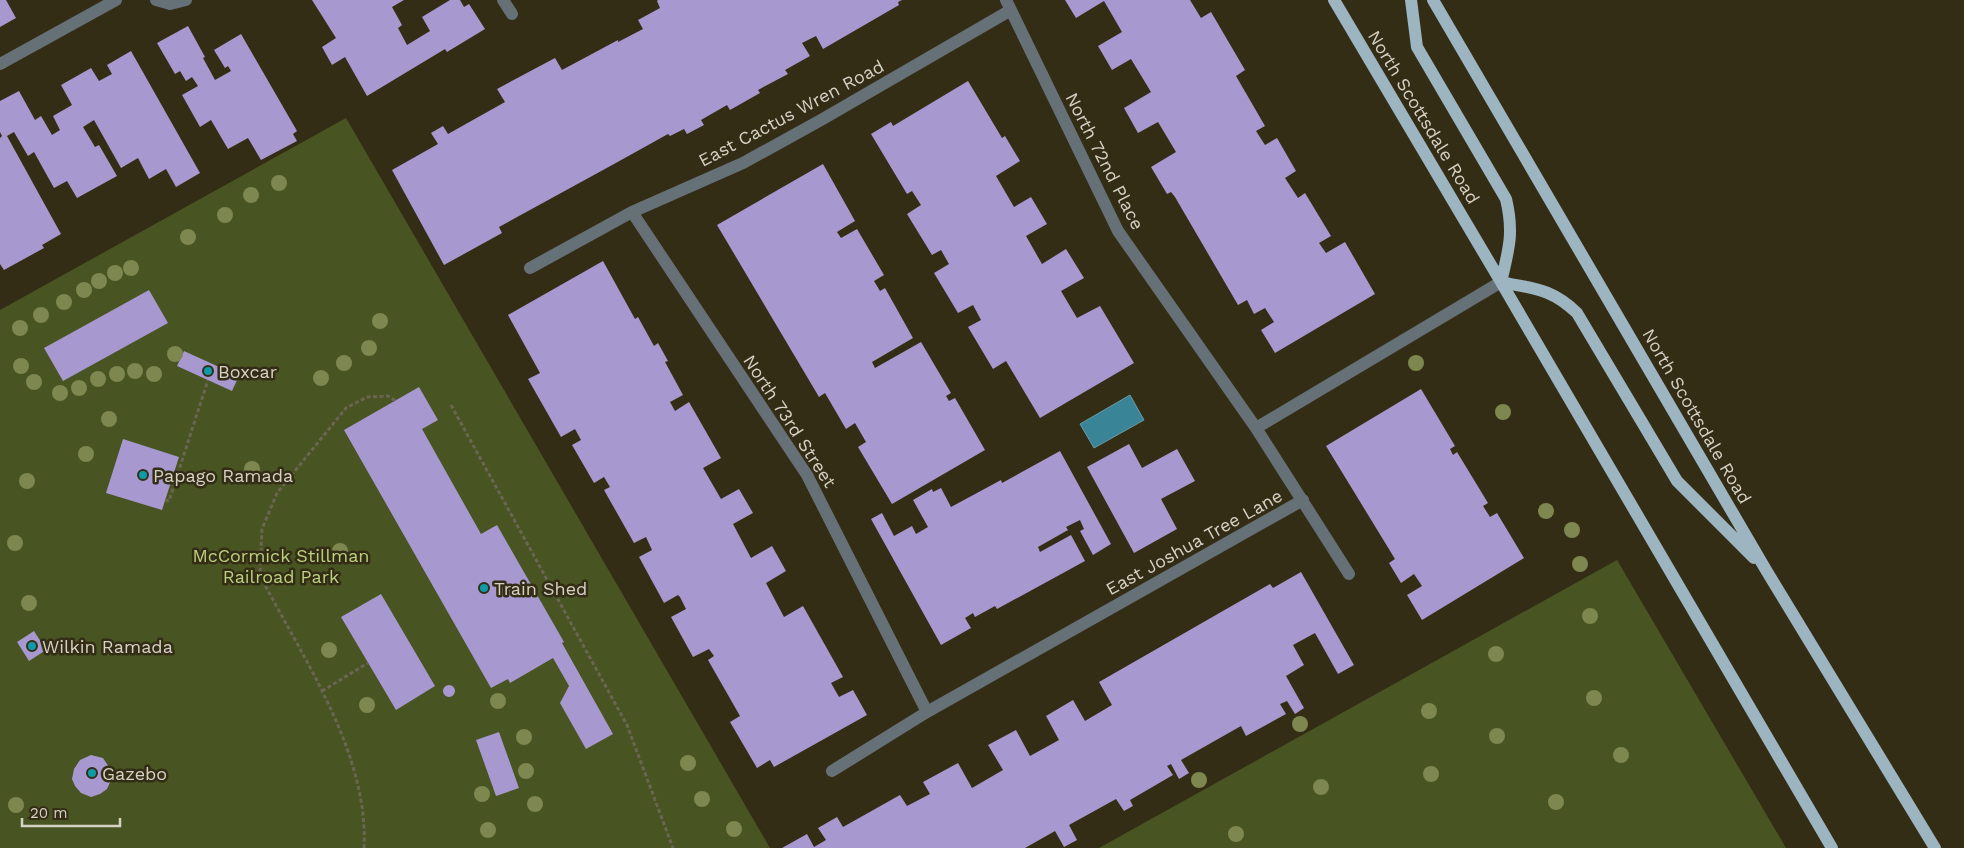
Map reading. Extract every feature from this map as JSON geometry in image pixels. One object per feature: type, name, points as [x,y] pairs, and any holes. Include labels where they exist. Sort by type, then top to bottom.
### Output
[{"type":"main road","name":"North Scottsdale Road","points":[[1334,0],[1832,848]]},
{"type":"main road","points":[[1411,0],[1417,47],[1506,199],[1511,218],[1511,242],[1501,282],[1547,292],[1565,302],[1577,313],[1677,481],[1766,570]]},
{"type":"main road","name":"North Scottsdale Road","points":[[1434,0],[1766,570],[1934,848]]},
{"type":"street","points":[[0,64],[116,0]]},
{"type":"street","points":[[156,0],[170,4],[186,0]]},
{"type":"street","points":[[503,0],[512,14]]},
{"type":"street","name":"East Cactus Wren Road","points":[[530,268],[632,212],[743,163],[822,120],[1008,5]]},
{"type":"street","name":"North 72nd Place","points":[[1008,5],[1118,231],[1256,428]]},
{"type":"street","name":"North 73rd Street","points":[[632,212],[807,475],[928,712]]},
{"type":"street","points":[[1256,428],[1501,282]]},
{"type":"street","name":"East Joshua Tree Lane","points":[[832,771],[928,712],[1303,500],[1256,428]]},
{"type":"street","points":[[1303,500],[1349,574]]},
{"type":"path","points":[[165,500],[169,501],[208,380]]},
{"type":"path","points":[[364,848],[365,830],[353,766],[322,691],[260,573],[262,528],[277,492],[346,408],[367,397],[388,396],[396,401]]},
{"type":"path","points":[[451,405],[627,725],[673,848]]},
{"type":"path","points":[[322,691],[368,663]]},
{"type":"green space","name":"McCormick Stillman Railroad Park","points":[[346,118],[770,848],[0,848],[0,310]]},
{"type":"green space","points":[[1617,560],[1786,848],[1099,848]]},
{"type":"water","points":[[1130,395],[1144,420],[1094,448],[1080,424]]},
{"type":"building","points":[[0,0],[6,0],[16,18],[0,27]]},
{"type":"building","points":[[312,0],[404,0],[392,7],[402,25],[398,28],[407,45],[430,31],[422,17],[450,0],[460,0],[464,7],[469,4],[485,29],[447,52],[445,49],[367,96],[345,57],[332,65],[322,47],[336,38]]},
{"type":"building","points":[[658,0],[902,0],[898,2],[899,5],[823,49],[816,36],[802,43],[810,56],[785,70],[788,74],[758,90],[760,93],[730,110],[727,105],[701,120],[704,125],[687,134],[684,129],[670,136],[668,134],[499,227],[502,233],[444,265],[392,170],[438,144],[431,133],[443,126],[448,134],[505,102],[497,89],[555,58],[562,70],[643,29],[638,20],[660,8]]},
{"type":"building","points":[[1065,0],[1190,0],[1201,18],[1211,12],[1245,70],[1236,76],[1265,126],[1256,131],[1265,145],[1277,138],[1296,171],[1285,178],[1298,198],[1305,193],[1331,236],[1319,243],[1326,253],[1345,242],[1375,294],[1275,353],[1261,330],[1274,322],[1265,308],[1254,314],[1247,300],[1238,305],[1175,197],[1171,192],[1167,194],[1151,167],[1176,152],[1158,122],[1138,133],[1124,108],[1151,92],[1131,59],[1112,70],[1098,46],[1122,32],[1104,1],[1076,18]]},
{"type":"building","points":[[188,26],[215,80],[231,71],[228,66],[225,68],[214,50],[241,34],[297,131],[293,134],[297,141],[261,160],[248,138],[228,149],[211,120],[200,127],[182,95],[198,86],[192,77],[186,81],[180,71],[175,74],[157,43]]},
{"type":"building","points":[[131,51],[200,173],[176,187],[166,169],[149,179],[138,158],[121,168],[94,120],[83,127],[95,147],[99,145],[117,176],[77,198],[67,181],[54,188],[34,152],[28,156],[14,132],[7,136],[61,234],[42,245],[44,248],[4,270],[0,264],[0,138],[2,136],[0,132],[0,101],[19,91],[35,120],[41,116],[52,135],[60,130],[53,116],[72,105],[61,85],[91,68],[99,81],[112,74],[107,65]]},
{"type":"building","points":[[968,81],[1002,138],[1005,136],[1020,161],[996,176],[1014,207],[1031,197],[1047,224],[1026,236],[1042,264],[1066,249],[1084,278],[1061,291],[1077,318],[1100,306],[1134,363],[1040,418],[1006,361],[993,369],[968,327],[981,320],[973,305],[958,313],[934,273],[949,264],[941,250],[932,255],[907,214],[921,205],[912,191],[907,194],[871,134],[891,122],[893,126]]},
{"type":"building","points":[[823,164],[855,221],[837,232],[841,238],[857,229],[884,275],[874,281],[880,291],[885,288],[913,338],[872,362],[875,368],[921,342],[951,393],[946,396],[949,401],[955,398],[985,450],[892,504],[858,447],[866,442],[855,423],[846,429],[825,393],[819,397],[717,225]]},
{"type":"building","points":[[603,261],[635,319],[638,317],[654,346],[658,343],[668,361],[665,362],[683,395],[670,402],[675,411],[689,402],[721,458],[703,468],[721,499],[739,489],[753,513],[733,524],[751,558],[772,546],[786,571],[766,583],[784,617],[803,606],[843,677],[831,683],[839,697],[853,690],[867,715],[774,767],[770,760],[757,768],[730,722],[740,716],[708,660],[714,656],[709,649],[693,657],[671,617],[686,609],[680,597],[678,595],[664,603],[639,557],[652,550],[646,537],[634,543],[604,490],[610,487],[604,477],[594,483],[572,445],[581,440],[575,429],[561,437],[528,379],[540,373],[508,315]]},
{"type":"building","points":[[149,290],[168,323],[63,381],[44,348]]},
{"type":"building","name":"Boxcar","points":[[184,351],[239,376],[232,391],[177,366]]},
{"type":"building","name":"Train Shed","points":[[419,387],[438,420],[422,429],[481,534],[497,525],[564,642],[562,643],[613,734],[586,749],[560,703],[569,686],[553,658],[510,683],[508,679],[491,688],[344,430]]},
{"type":"building","points":[[1421,389],[1455,446],[1450,449],[1453,455],[1457,452],[1488,503],[1483,506],[1490,517],[1497,513],[1524,558],[1422,620],[1407,595],[1422,586],[1414,574],[1401,583],[1389,563],[1395,559],[1326,446]]},
{"type":"building","name":"Papago Ramada","points":[[123,439],[179,457],[162,510],[106,493]]},
{"type":"building","points":[[1129,444],[1142,468],[1177,449],[1195,481],[1161,499],[1177,529],[1134,553],[1087,467]]},
{"type":"building","points":[[1060,451],[1111,544],[1093,555],[1080,531],[1084,529],[1080,520],[1066,527],[1068,530],[1038,547],[1040,552],[1071,535],[1085,561],[997,609],[995,606],[975,617],[973,613],[965,618],[971,628],[941,645],[871,519],[882,513],[894,536],[912,526],[916,534],[928,527],[913,500],[932,489],[933,492],[941,488],[951,507],[1001,480],[1002,483]]},
{"type":"building","points":[[1301,572],[1354,665],[1338,674],[1315,633],[1293,645],[1304,665],[1286,676],[1304,708],[1295,714],[1287,701],[1280,704],[1286,714],[1246,736],[1241,726],[1181,760],[1189,773],[1179,779],[1171,764],[1167,766],[1173,775],[1130,800],[1133,806],[1124,811],[1116,799],[1069,825],[1077,840],[1064,847],[1055,831],[1025,848],[782,848],[807,834],[814,847],[826,840],[818,828],[837,817],[843,827],[900,795],[907,806],[930,794],[923,782],[958,763],[972,788],[1003,770],[988,745],[1016,730],[1030,756],[1059,740],[1046,716],[1073,700],[1085,721],[1112,705],[1099,682],[1270,584],[1273,588]]},
{"type":"building","points":[[381,594],[435,686],[396,710],[341,617]]},
{"type":"building","name":"Wilkin Ramada","points":[[34,631],[46,650],[29,661],[17,642]]},
{"type":"building","points":[[447,685],[451,685],[455,691],[451,697],[447,697],[443,693],[443,689]]},
{"type":"building","points":[[499,732],[519,788],[496,796],[476,740]]},
{"type":"building","name":"Gazebo","points":[[91,755],[103,758],[109,767],[112,778],[107,789],[91,797],[81,793],[72,779],[74,769],[80,760]]},
{"type":"place","name":"Boxcar","points":[[208,371]]},
{"type":"place","name":"Papago Ramada","points":[[143,475]]},
{"type":"place","name":"Train Shed","points":[[484,588]]},
{"type":"place","name":"Wilkin Ramada","points":[[32,646]]},
{"type":"place","name":"Gazebo","points":[[92,773]]}]
